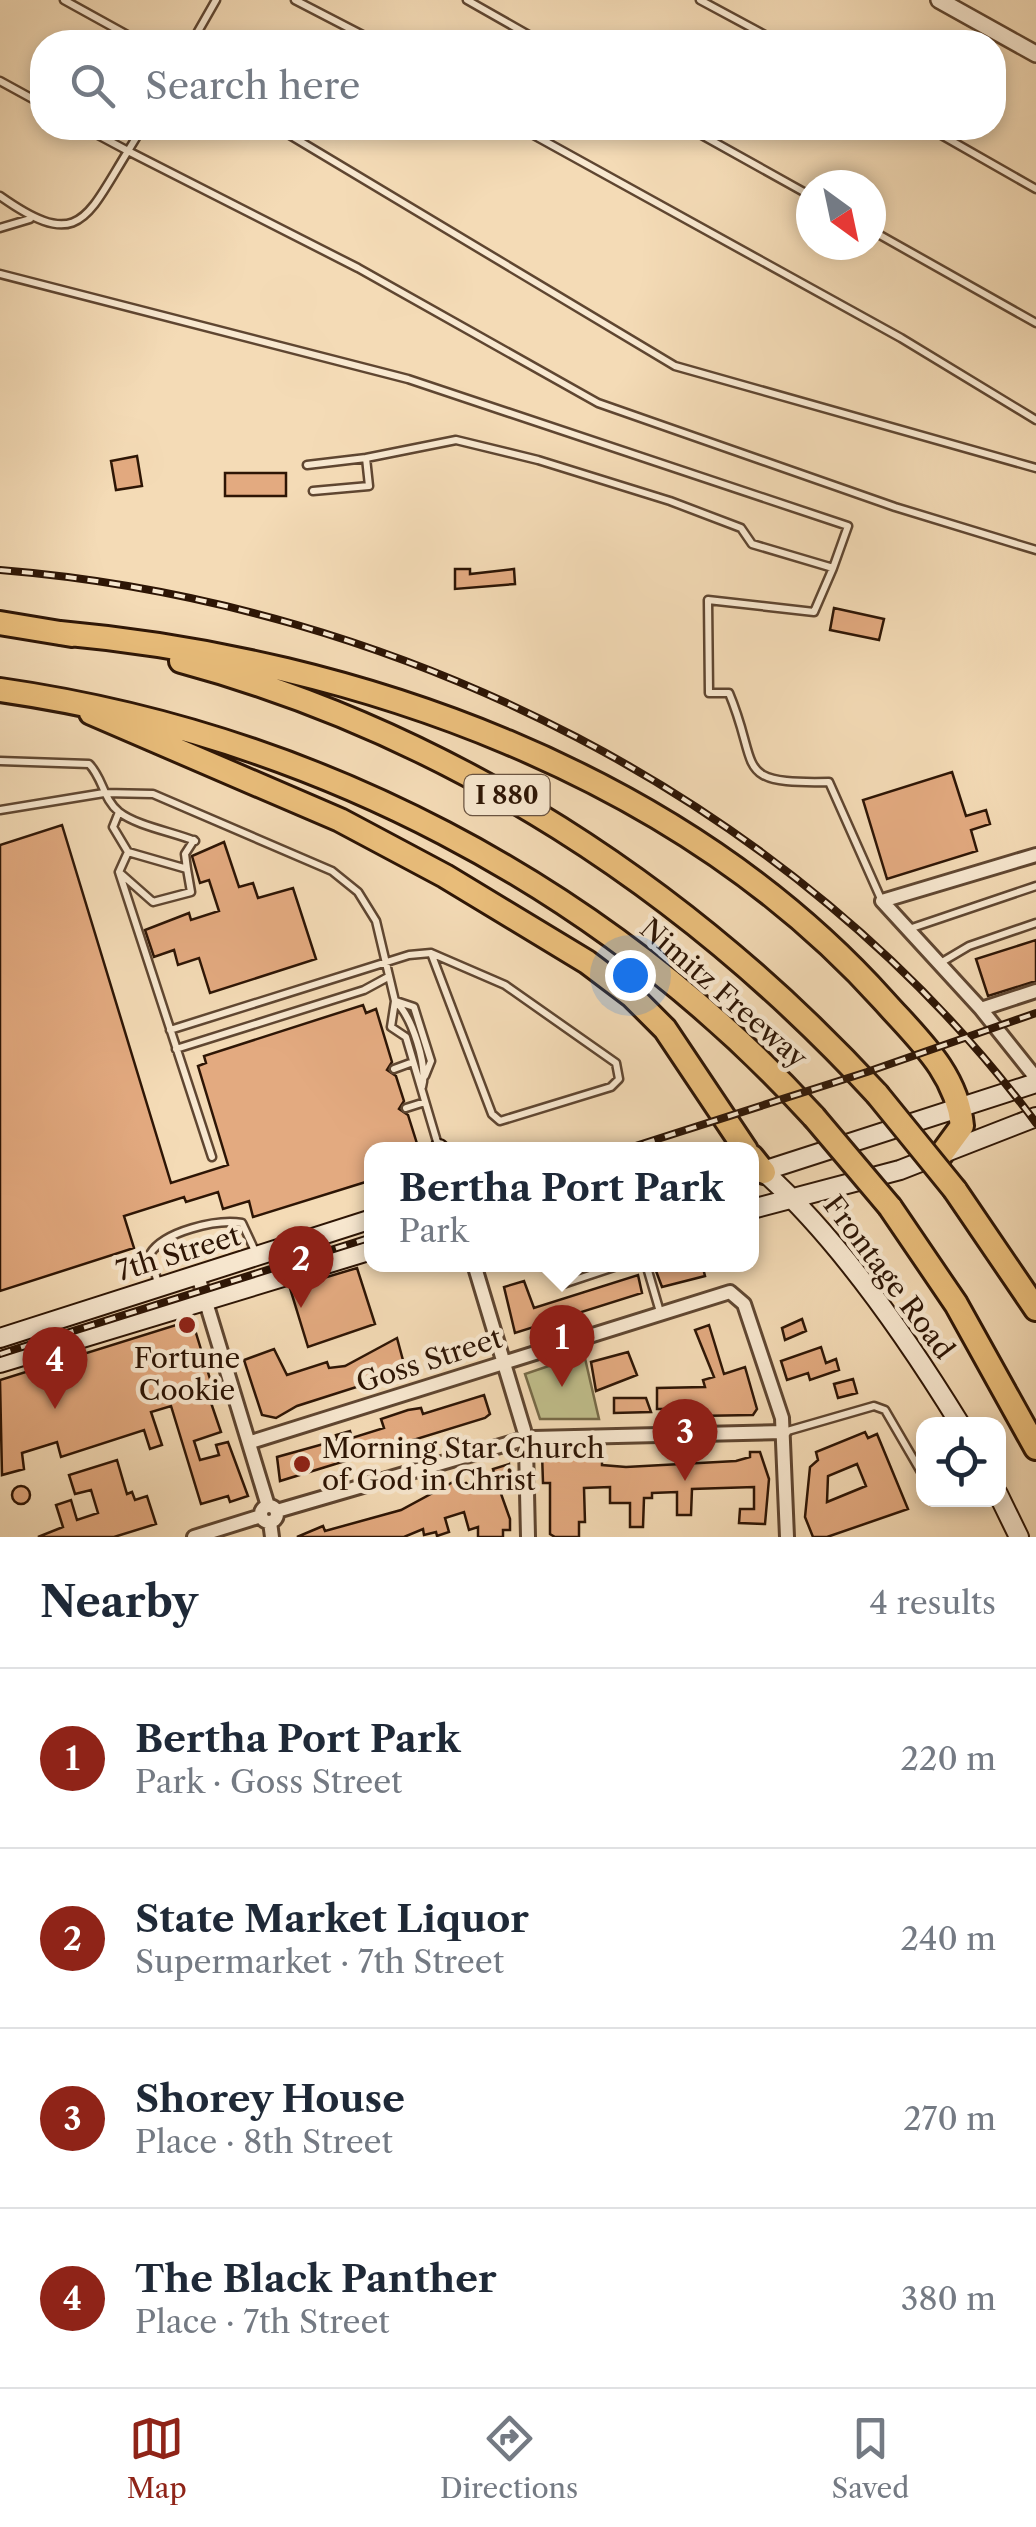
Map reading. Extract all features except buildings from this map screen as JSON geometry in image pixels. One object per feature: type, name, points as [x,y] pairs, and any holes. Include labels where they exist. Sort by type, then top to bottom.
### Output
[{"type":"highway","name":"Nimitz Freeway","points":[[0,623],[156,654],[276,690],[393,738],[506,794],[624,869],[714,937],[808,1021],[877,1094],[955,1190],[1036,1309]]},
{"type":"highway","points":[[60,633],[177,646],[286,671],[462,726],[608,791],[716,857],[834,950],[937,1061],[960,1107],[962,1126],[940,1156]]},
{"type":"highway","name":"Nimitz Freeway","points":[[0,690],[137,714],[262,753],[377,800],[486,853],[581,913],[734,1034],[814,1116],[890,1207],[956,1304],[1036,1448]]},
{"type":"highway","points":[[66,699],[113,724],[208,760],[340,820],[445,876],[587,962],[632,996],[665,1029],[741,1142]]},
{"type":"main road","points":[[759,1167],[1036,1080]]},
{"type":"main road","points":[[759,1207],[940,1156],[1036,1117]]},
{"type":"main road","name":"Frontage Road","points":[[759,1170],[794,1199],[915,1356],[955,1417]]},
{"type":"main road","name":"7th Street","points":[[0,1338],[364,1223]]},
{"type":"main road","name":"7th Street","points":[[0,1363],[364,1252]]},
{"type":"main road","points":[[1004,1507],[1019,1537]]},
{"type":"street","points":[[939,0],[993,30]]},
{"type":"street","points":[[1006,37],[1036,54]]},
{"type":"street","points":[[1036,855],[882,901],[981,1009],[1036,1080]]},
{"type":"street","points":[[981,1009],[1036,991]]},
{"type":"street","points":[[477,1272],[506,1362],[525,1439],[528,1537]]},
{"type":"street","points":[[198,1276],[251,1442],[272,1537]]},
{"type":"street","name":"Goss Street","points":[[251,1442],[723,1293],[736,1294],[744,1304],[784,1432]]},
{"type":"street","points":[[194,1537],[525,1439],[784,1432],[786,1537]]},
{"type":"lane","points":[[64,0],[118,30]]},
{"type":"lane","points":[[199,30],[216,0]]},
{"type":"lane","points":[[295,0],[353,30]]},
{"type":"lane","points":[[467,0],[520,30]]},
{"type":"lane","points":[[700,0],[756,30]]},
{"type":"lane","points":[[0,81],[30,97]]},
{"type":"lane","points":[[107,140],[358,268],[598,403],[895,508],[1036,550]]},
{"type":"lane","points":[[0,196],[32,218],[64,226],[87,217],[135,140]]},
{"type":"lane","points":[[298,140],[675,366],[1036,468]]},
{"type":"lane","points":[[543,140],[901,338],[1036,420]]},
{"type":"lane","points":[[711,140],[796,188]]},
{"type":"lane","points":[[950,140],[1036,189]]},
{"type":"lane","points":[[0,228],[32,218]]},
{"type":"lane","points":[[886,238],[1036,322]]},
{"type":"lane","points":[[0,274],[200,322],[443,390],[848,526],[814,612],[708,600],[709,693],[729,693],[743,727],[746,752],[762,777],[776,783],[828,782],[882,901]]},
{"type":"lane","points":[[307,465],[456,440],[538,460],[670,501],[741,528],[752,544],[833,568]]},
{"type":"lane","points":[[313,491],[370,486],[366,458]]},
{"type":"lane","points":[[0,762],[89,764],[101,777],[104,793],[119,812],[195,841],[186,854],[191,892],[153,902],[118,872]]},
{"type":"lane","points":[[0,810],[134,791],[172,799],[346,879],[376,921],[395,1001],[391,1026],[406,1037],[438,1142]]},
{"type":"lane","points":[[119,812],[113,826],[128,852],[187,868]]},
{"type":"lane","points":[[128,852],[118,872],[212,1157]]},
{"type":"lane","points":[[909,929],[1036,886]]},
{"type":"lane","points":[[940,963],[969,946],[1036,924]]},
{"type":"lane","points":[[170,1030],[410,955],[431,953],[505,985],[616,1063],[619,1079],[611,1087],[500,1121],[492,1114],[431,953]]},
{"type":"lane","points":[[176,1048],[364,990],[388,977]]},
{"type":"lane","points":[[395,1001],[404,1009],[425,1076],[421,1089]]},
{"type":"lane","points":[[394,1068],[413,1062]]},
{"type":"lane","points":[[406,1108],[425,1102]]},
{"type":"lane","points":[[160,1288],[150,1254],[156,1244],[194,1230],[226,1220],[242,1222],[257,1257]]},
{"type":"lane","points":[[563,1284],[598,1272]]},
{"type":"lane","points":[[648,1272],[660,1312]]},
{"type":"lane","points":[[784,1432],[874,1406],[885,1410],[916,1463]]},
{"type":"shaded area","points":[[584,1354],[599,1419],[540,1419],[525,1374]]},
{"type":"railway","points":[[0,570],[149,590],[296,624],[439,674],[577,737],[707,815],[829,905],[939,1008],[1036,1123]]},
{"type":"railway","points":[[648,1142],[1036,1013]]},
{"type":"railway","points":[[0,1354],[364,1240]]},
{"type":"place","name":"State Market Liquor","points":[[301,1308]]},
{"type":"place","name":"Fortune Cookie","points":[[187,1325]]},
{"type":"place","name":"Bertha Port Park","points":[[562,1387]]},
{"type":"place","name":"The Black Panther","points":[[55,1409]]},
{"type":"place","name":"Morning Star Church of God in Christ","points":[[302,1464]]},
{"type":"place","name":"Shorey House","points":[[685,1481]]}]
